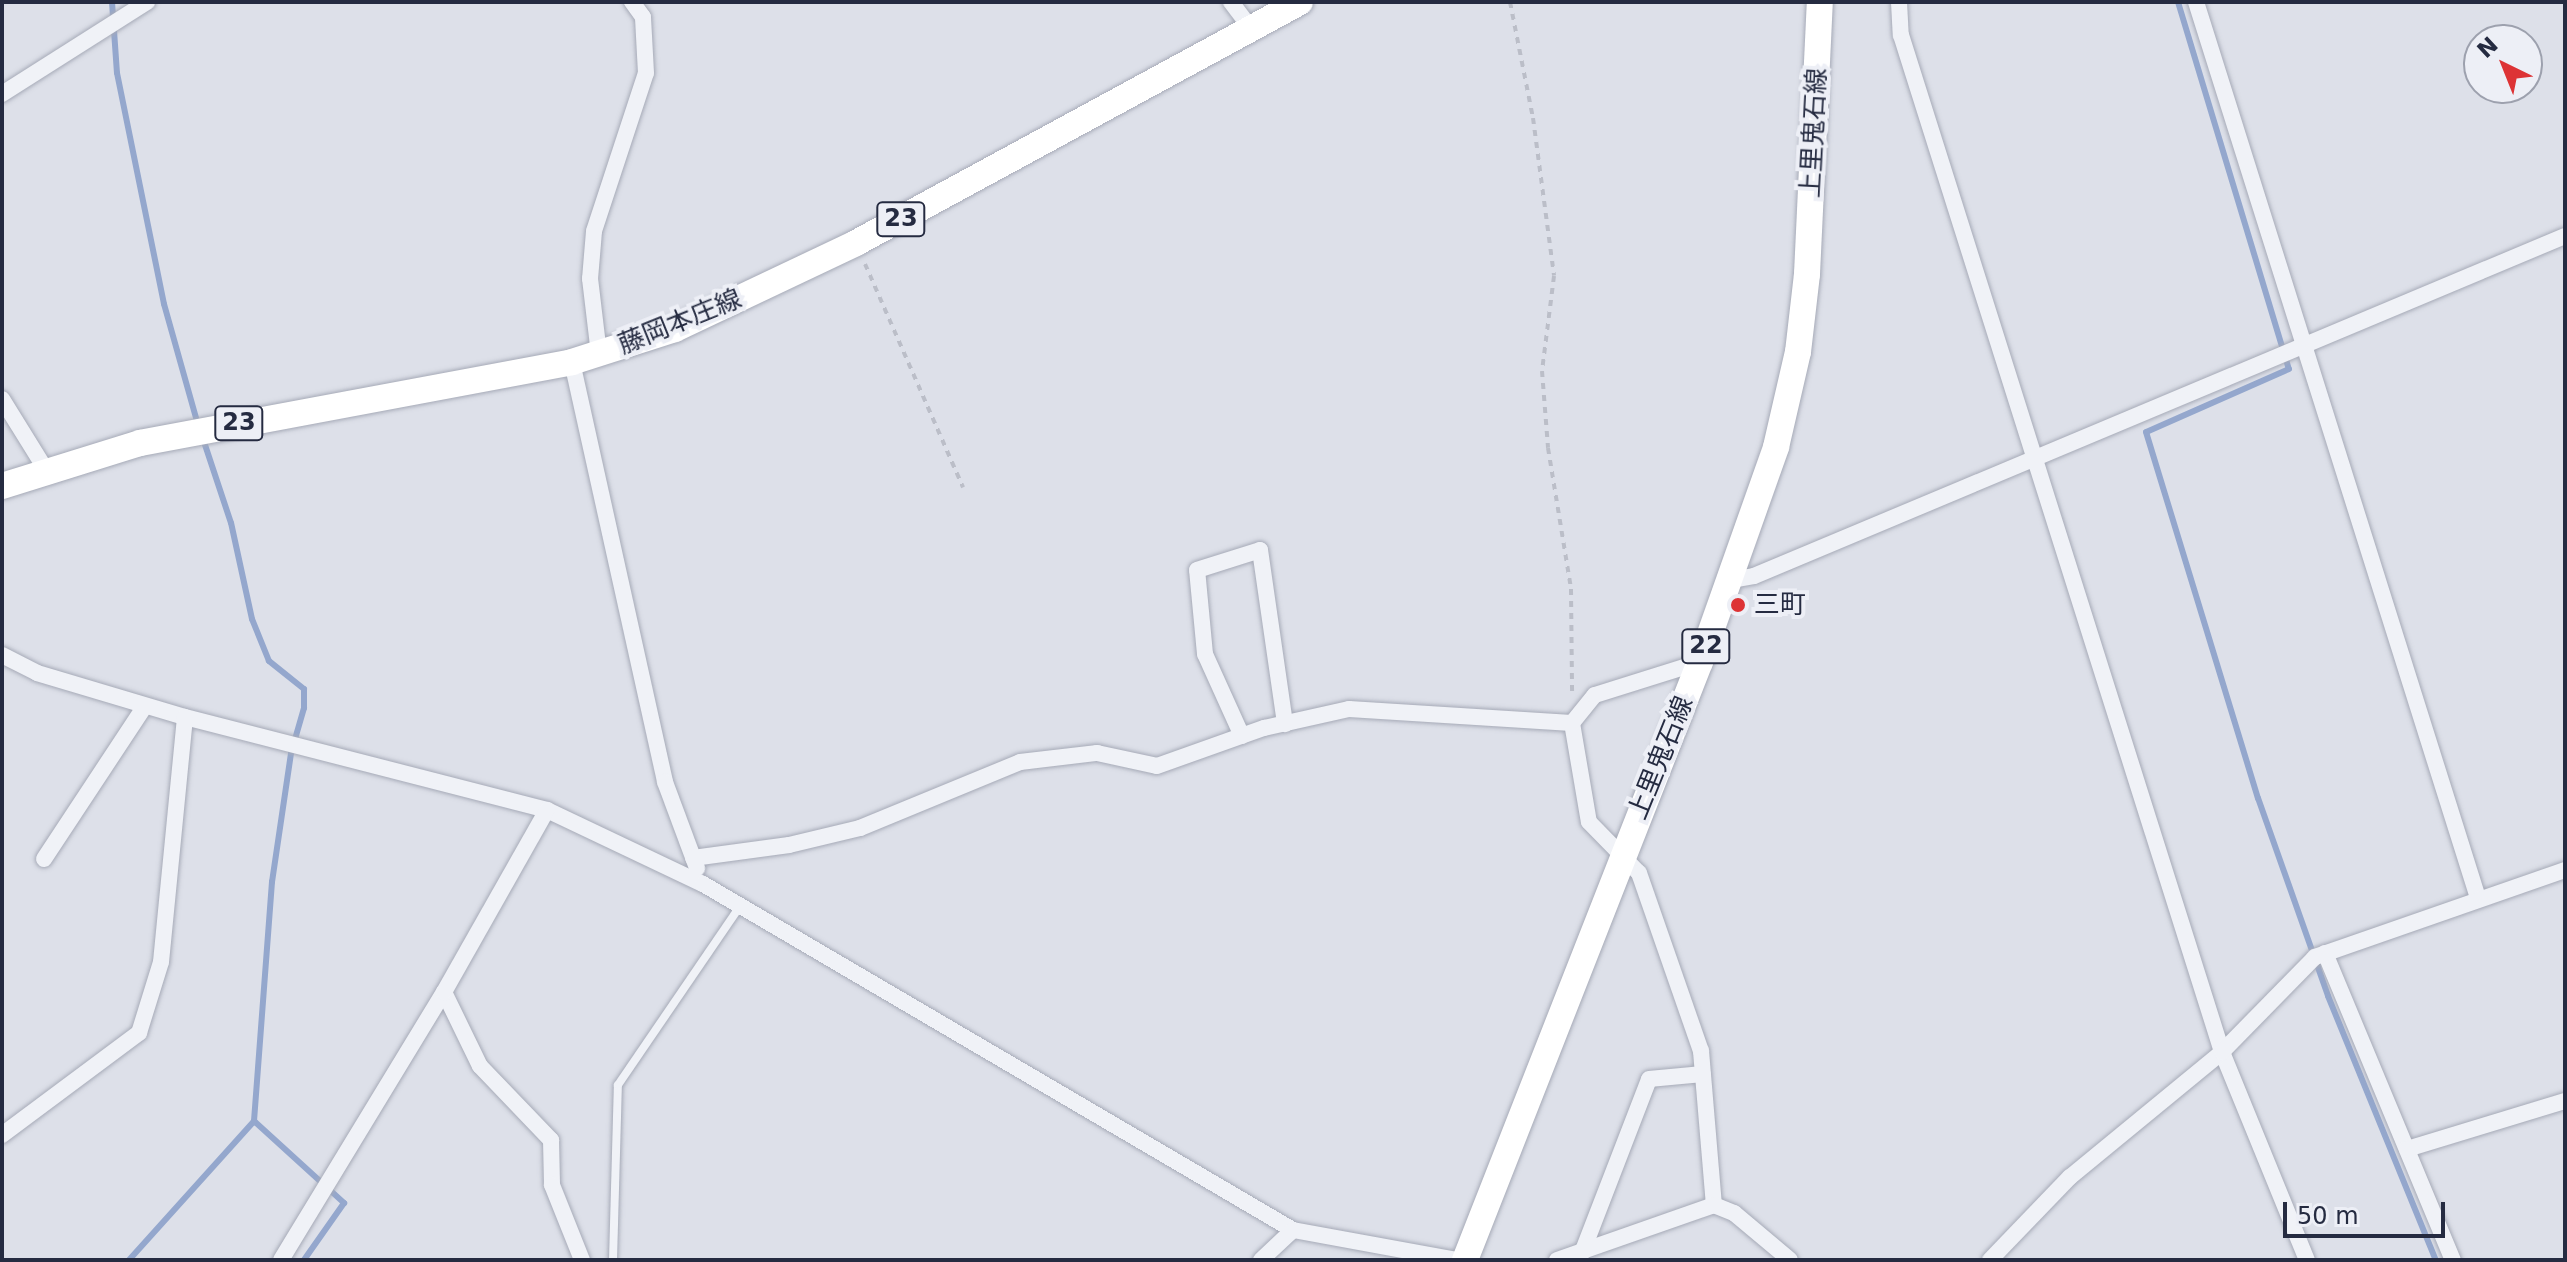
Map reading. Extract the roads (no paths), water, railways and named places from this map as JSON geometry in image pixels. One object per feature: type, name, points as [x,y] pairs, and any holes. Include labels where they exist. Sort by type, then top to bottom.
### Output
[{"type":"main road","name":"藤岡本庄線","points":[[2,486],[140,443],[572,362],[675,329],[856,243],[1300,2]]},
{"type":"main road","name":"上里鬼石線","points":[[1465,1260],[1621,856],[1700,662],[1776,447],[1798,352],[1820,2]]},
{"type":"street","points":[[2,94],[147,2]]},
{"type":"street","points":[[599,354],[590,279],[594,231],[646,73],[643,17],[632,2]]},
{"type":"street","points":[[1231,2],[1251,29]]},
{"type":"street","points":[[1899,2],[1901,35],[2222,1052],[2307,1260]]},
{"type":"street","points":[[2196,2],[2478,898]]},
{"type":"street","points":[[1731,580],[1754,576],[2303,343],[2565,236]]},
{"type":"street","points":[[572,362],[661,767],[703,884]]},
{"type":"street","points":[[2,399],[46,470]]},
{"type":"street","points":[[1242,736],[1205,654],[1197,570],[1260,550],[1285,724]]},
{"type":"street","points":[[2,655],[37,673],[145,706],[547,810],[703,884],[1293,1230],[1456,1260]]},
{"type":"street","points":[[1700,662],[1595,695],[1572,723],[1589,822],[1639,873],[1650,896],[1701,1051],[1714,1205]]},
{"type":"street","points":[[44,859],[145,706]]},
{"type":"street","points":[[693,858],[789,845],[860,828],[1020,762],[1097,753],[1157,766],[1242,736],[1349,709],[1572,723]]},
{"type":"street","points":[[2,1135],[139,1033],[161,962],[185,717]]},
{"type":"street","points":[[281,1260],[444,992],[547,810]]},
{"type":"street","points":[[1990,1260],[2070,1177],[2222,1052],[2315,957],[2565,870]]},
{"type":"street","points":[[2325,953],[2453,1260]]},
{"type":"street","points":[[444,992],[480,1066],[551,1140],[552,1185],[582,1260]]},
{"type":"street","points":[[1582,1253],[1649,1079],[1703,1074]]},
{"type":"street","points":[[2407,1149],[2565,1101]]},
{"type":"street","points":[[1557,1260],[1714,1205],[1734,1213],[1790,1260]]},
{"type":"street","points":[[1261,1260],[1293,1230]]},
{"type":"lane","points":[[613,1260],[618,1085],[740,906]]},
{"type":"waterway","points":[[112,2],[117,73],[164,304],[198,425]]},
{"type":"waterway","points":[[2178,2],[2289,369],[2146,432],[2258,798],[2328,996],[2436,1260]]},
{"type":"waterway","points":[[129,1260],[254,1121],[272,882],[291,753],[304,708],[304,689],[269,661],[252,619],[231,523],[203,439]]},
{"type":"waterway","points":[[254,1121],[344,1203],[304,1260]]},
{"type":"place","name":"三町","points":[[1738,605]]}]
